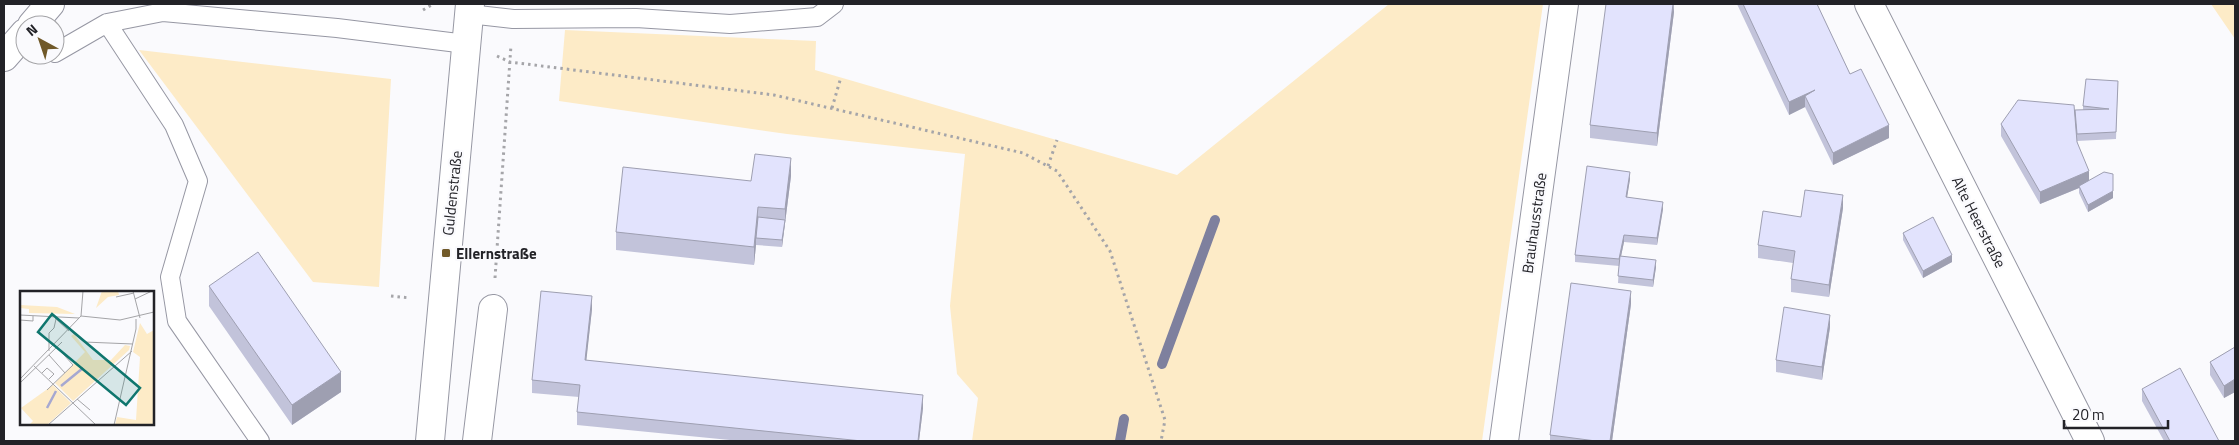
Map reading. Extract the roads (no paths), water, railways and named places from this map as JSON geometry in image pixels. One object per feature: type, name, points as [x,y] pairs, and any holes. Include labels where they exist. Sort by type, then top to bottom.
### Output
[{"type":"street","points":[[41,15],[50,4]]},
{"type":"street","name":"Brauhausstraße","points":[[1504,441],[1564,4]]},
{"type":"street","name":"Alte Heerstraße","points":[[1869,4],[2090,441]]},
{"type":"street","name":"Guldenstraße","points":[[430,441],[470,9]]},
{"type":"street","points":[[4,57],[15,44]]},
{"type":"street","points":[[481,441],[492,309]]},
{"type":"lane","points":[[470,9],[513,19],[636,18],[730,24],[817,17],[834,4]]},
{"type":"lane","points":[[65,47],[107,23],[164,12],[337,28],[466,44]]},
{"type":"lane","points":[[107,23],[174,125],[198,181],[170,277],[177,321],[260,441]]},
{"type":"waterway","points":[[1162,364],[1215,220]]},
{"type":"waterway","points":[[1120,441],[1124,419]]},
{"type":"place","name":"Ellernstraße","points":[[446,253]]}]
